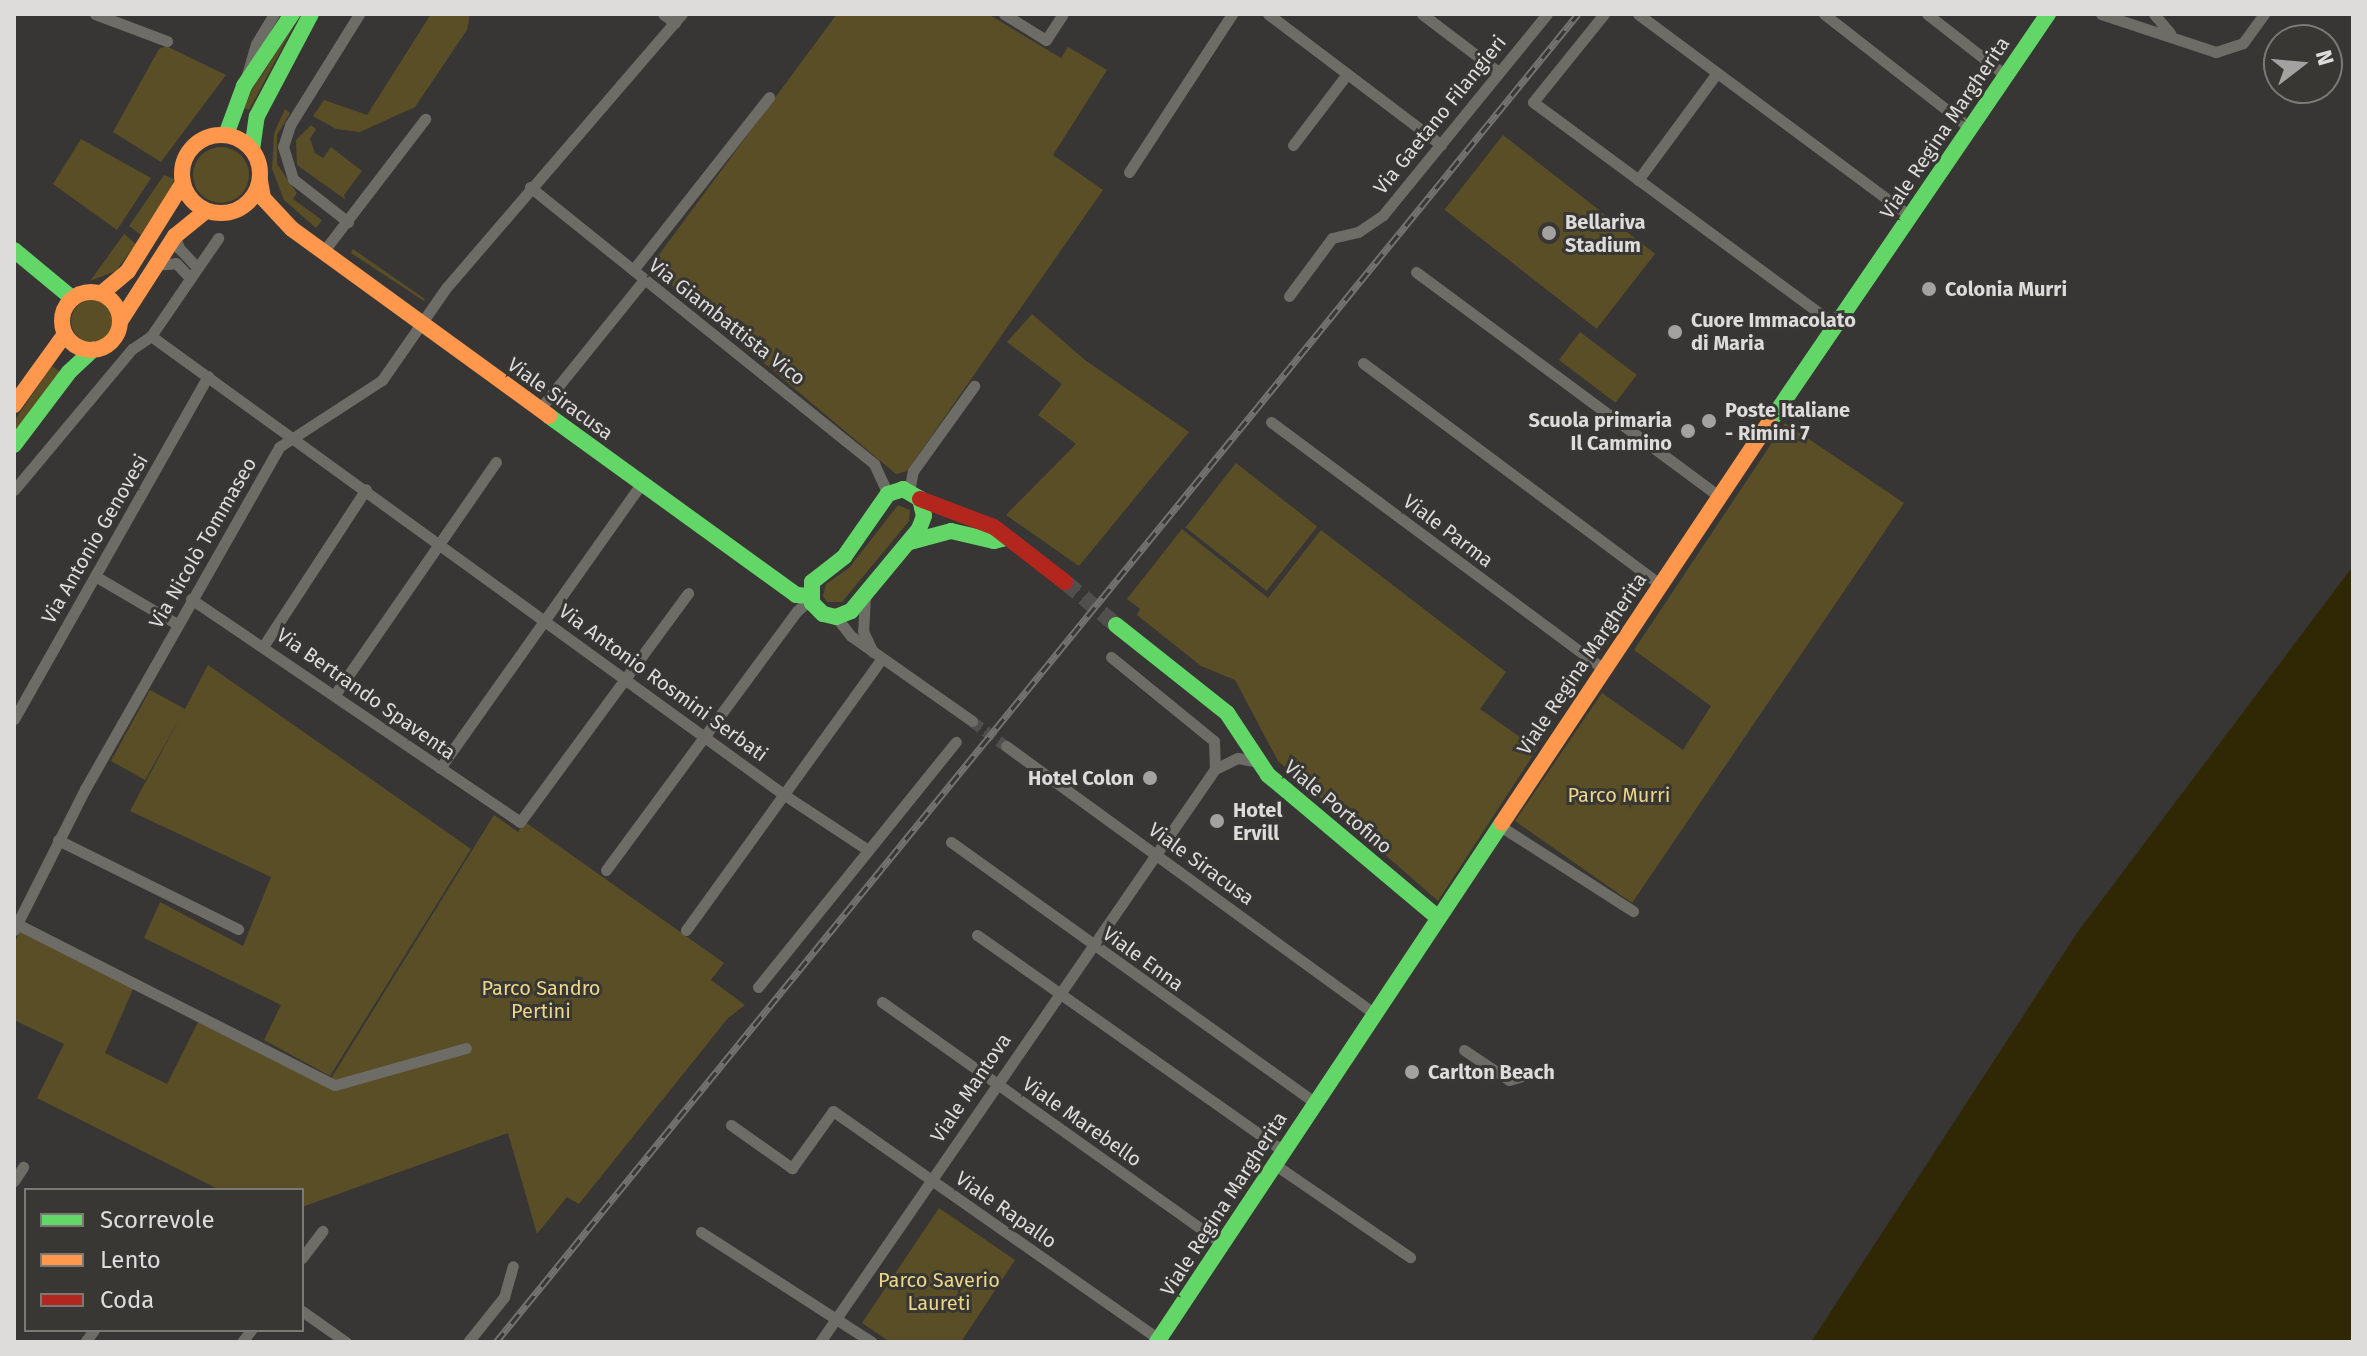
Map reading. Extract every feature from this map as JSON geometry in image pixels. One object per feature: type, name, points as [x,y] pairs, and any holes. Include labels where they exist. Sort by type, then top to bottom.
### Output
[{"type":"street","points":[[95,14],[167,41]]},
{"type":"street","points":[[226,135],[256,44],[274,14]]},
{"type":"street","points":[[244,86],[292,14]]},
{"type":"street","points":[[183,183],[194,203],[206,211],[226,214],[248,203],[260,181],[252,150],[257,116],[311,14]]},
{"type":"street","points":[[348,222],[293,179],[283,147],[290,125],[359,14]]},
{"type":"street","points":[[663,14],[679,18]]},
{"type":"street","points":[[1004,14],[1046,40],[1063,14]]},
{"type":"street","points":[[1129,172],[1232,14]]},
{"type":"street","points":[[1268,14],[1441,145]]},
{"type":"street","points":[[1422,14],[1497,71]]},
{"type":"street","name":"Via Gaetano Filangieri","points":[[1289,296],[1332,238],[1358,232],[1383,215],[1497,71],[1547,14]]},
{"type":"street","points":[[1604,14],[1533,102],[1834,324]]},
{"type":"street","points":[[1638,14],[1910,216]]},
{"type":"street","points":[[1824,14],[1970,128]]},
{"type":"street","points":[[1927,14],[2005,75]]},
{"type":"street","name":"Viale Regina Margherita","points":[[1158,1340],[1834,324],[2048,14]]},
{"type":"street","points":[[2101,14],[2125,25],[2173,36],[2216,52],[2243,43],[2264,14]]},
{"type":"street","points":[[2125,25],[2138,14]]},
{"type":"street","points":[[2154,14],[2173,36]]},
{"type":"street","name":"Via Nicolò Tommaseo","points":[[16,927],[58,840],[279,447],[382,380],[530,187],[679,18]]},
{"type":"street","points":[[1638,180],[1717,73]]},
{"type":"street","points":[[1293,145],[1347,74]]},
{"type":"street","points":[[633,270],[769,97]]},
{"type":"street","points":[[323,252],[425,119]]},
{"type":"street","points":[[14,250],[72,298],[102,293],[128,271],[183,183],[189,151],[209,137],[226,135],[252,150]]},
{"type":"street","name":"Viale Siracusa","points":[[260,181],[263,198],[292,229]]},
{"type":"street","name":"Via Giambattista Vico","points":[[530,187],[874,464],[888,494]]},
{"type":"street","points":[[14,445],[69,372],[93,350],[113,341],[121,320],[175,236],[206,211]]},
{"type":"street","name":"Viale Siracusa","points":[[226,214],[266,216],[292,229],[772,578],[836,617]]},
{"type":"street","points":[[175,236],[194,272]]},
{"type":"street","points":[[14,490],[132,349],[151,336],[218,238]]},
{"type":"street","points":[[155,265],[176,263],[194,272]]},
{"type":"street","points":[[1416,272],[1719,496]]},
{"type":"street","points":[[539,410],[644,280]]},
{"type":"street","points":[[102,293],[113,301],[121,320]]},
{"type":"street","points":[[72,298],[62,319],[65,334],[77,347],[93,350]]},
{"type":"street","points":[[14,405],[65,334]]},
{"type":"street","name":"Via Antonio Rosmini Serbati","points":[[151,336],[296,437],[544,622],[783,794],[868,850]]},
{"type":"street","points":[[1363,363],[1660,584]]},
{"type":"street","name":"Via Antonio Genovesi","points":[[14,719],[208,376]]},
{"type":"street","points":[[972,721],[878,655],[836,617],[851,611],[922,523],[914,495],[913,471],[974,386]]},
{"type":"street","name":"Viale Parma","points":[[1271,422],[1603,669]]},
{"type":"street","points":[[336,693],[496,462]]},
{"type":"street","points":[[440,768],[641,484]]},
{"type":"street","points":[[264,645],[366,489]]},
{"type":"street","points":[[772,578],[802,581],[820,574],[844,557],[888,494],[914,495],[994,527],[1065,582]]},
{"type":"street","points":[[907,544],[951,531],[994,541],[1005,538]]},
{"type":"street","points":[[606,870],[797,611],[813,602],[820,574]]},
{"type":"street","points":[[95,576],[177,624]]},
{"type":"street","points":[[622,678],[688,593]]},
{"type":"street","points":[[866,593],[862,623],[878,655]]},
{"type":"street","name":"Via Bertrando Spaventa","points":[[191,599],[336,693],[520,822],[622,678]]},
{"type":"street","name":"Viale Portofino","points":[[1116,625],[1227,713],[1258,762],[1437,917]]},
{"type":"street","points":[[686,930],[878,655]]},
{"type":"street","points":[[1111,657],[1214,741],[1215,769],[1238,758],[1258,762]]},
{"type":"street","points":[[758,987],[956,742]]},
{"type":"street","name":"Viale Siracusa","points":[[1006,746],[1374,1013]]},
{"type":"street","name":"Viale Mantova","points":[[820,1342],[1153,854],[1215,769]]},
{"type":"street","points":[[1500,826],[1633,911]]},
{"type":"street","points":[[58,840],[238,929]]},
{"type":"street","name":"Viale Enna","points":[[951,842],[1315,1103]]},
{"type":"street","points":[[16,927],[335,1085],[466,1048]]},
{"type":"street","points":[[977,935],[1060,991],[1410,1257]]},
{"type":"street","name":"Viale Marebello","points":[[882,1002],[1223,1244]]},
{"type":"street","points":[[1464,1050],[1509,1080],[1522,1076]]},
{"type":"street","name":"Viale Rapallo","points":[[731,1125],[792,1168],[833,1111],[1158,1340]]},
{"type":"street","points":[[14,1181],[23,1167]]},
{"type":"street","points":[[304,1255],[322,1231]]},
{"type":"street","points":[[701,1232],[872,1342]]},
{"type":"street","points":[[468,1342],[504,1297],[513,1266]]},
{"type":"street","points":[[304,1312],[346,1342]]},
{"type":"green space","points":[[431,14],[470,14],[467,30],[415,107],[360,132],[336,129],[313,116],[324,100],[367,115]]},
{"type":"green space","points":[[837,14],[988,14],[1061,58],[1068,47],[1107,70],[1053,155],[1103,190],[907,471],[896,474],[657,273],[655,260]]},
{"type":"green space","points":[[294,26],[249,110],[244,108],[253,88]]},
{"type":"green space","points":[[166,46],[226,75],[161,162],[113,132],[159,49]]},
{"type":"green space","points":[[285,109],[290,113],[277,135],[277,164],[297,193],[293,199],[322,220],[316,228],[284,200],[272,169],[274,133]]},
{"type":"green space","points":[[311,125],[316,129],[310,139],[315,153],[323,158],[331,147],[362,171],[344,195],[346,200],[297,165],[296,140]]},
{"type":"green space","name":"Bellariva Stadium","points":[[1503,135],[1655,254],[1597,329],[1445,210]]},
{"type":"green space","points":[[81,139],[151,178],[117,230],[53,184]]},
{"type":"green space","points":[[221,147],[241,155],[249,175],[241,195],[221,203],[201,195],[193,175],[201,155]]},
{"type":"green space","points":[[164,175],[174,179],[171,191],[141,235],[129,226]]},
{"type":"green space","points":[[124,234],[136,244],[116,271],[90,281]]},
{"type":"green space","points":[[353,249],[425,299],[424,301],[351,253]]},
{"type":"green space","points":[[92,300],[107,306],[113,321],[107,336],[92,342],[77,336],[71,321],[77,306]]},
{"type":"green space","points":[[1032,314],[1085,360],[1189,432],[1079,566],[1006,515],[1076,444],[1038,415],[1062,384],[1007,342]]},
{"type":"green space","points":[[1580,332],[1637,375],[1616,403],[1559,360]]},
{"type":"green space","points":[[52,366],[60,372],[14,433],[14,421]]},
{"type":"green space","name":"Parco Murri","points":[[1785,423],[1904,503],[1632,903],[1515,821],[1602,693],[1683,750],[1711,706],[1634,650]]},
{"type":"green space","points":[[1236,463],[1317,526],[1267,591],[1186,528]]},
{"type":"green space","points":[[898,505],[910,510],[909,521],[842,602],[827,602],[823,596],[826,584],[849,568]]},
{"type":"green space","points":[[1182,529],[1268,598],[1321,530],[1506,672],[1480,709],[1537,749],[1438,901],[1278,761],[1235,680],[1201,666],[1137,615],[1140,609],[1127,599]]},
{"type":"green space","points":[[208,665],[471,849],[330,1076],[264,1040],[281,1005],[144,938],[160,902],[243,946],[271,877],[130,811],[181,716],[145,780],[111,761],[150,690],[185,709]]},
{"type":"green space","name":"Parco Sandro Pertini","points":[[494,815],[518,832],[525,822],[724,963],[711,980],[745,1005],[728,1018],[579,1204],[567,1197],[537,1234],[508,1133],[304,1206],[304,1188],[216,1188],[37,1098],[64,1044],[14,1020],[14,944],[21,929],[134,987],[105,1053],[167,1084],[199,1020],[327,1085]]},
{"type":"green space","name":"Parco Saverio Laureti","points":[[939,1208],[1015,1260],[961,1342],[890,1342],[862,1323]]},
{"type":"shaded area","points":[[2353,566],[2353,1342],[1811,1342],[2077,933]]},
{"type":"tunnel","points":[[1065,582],[1116,625]]},
{"type":"tunnel","points":[[972,721],[1006,746]]},
{"type":"railway","points":[[496,1342],[1578,14]]},
{"type":"traffic: fast","points":[[226,135],[244,86],[292,14]]},
{"type":"traffic: fast","points":[[252,150],[257,116],[311,14]]},
{"type":"traffic: fast","points":[[1769,423],[2048,14]]},
{"type":"traffic: fast","points":[[14,250],[72,298]]},
{"type":"traffic: fast","points":[[14,445],[69,372],[93,350]]},
{"type":"traffic: fast","points":[[549,416],[796,595],[810,596]]},
{"type":"traffic: fast","points":[[903,489],[920,499],[924,516],[919,529],[851,611],[836,617],[823,614],[812,603],[812,582],[844,557],[888,494],[903,489]]},
{"type":"traffic: fast","points":[[910,542],[951,531],[994,541],[1005,538]]},
{"type":"traffic: fast","points":[[1116,625],[1227,713],[1268,775],[1437,917]]},
{"type":"traffic: fast","points":[[1157,1342],[1502,823]]},
{"type":"traffic: slow","points":[[221,135],[236,138],[249,146],[257,159],[260,174],[257,189],[249,202],[236,210],[221,213],[206,210],[193,202],[185,189],[182,174],[185,159],[193,146],[206,138],[221,135]]},
{"type":"traffic: slow","points":[[260,181],[263,198],[292,229],[549,416]]},
{"type":"traffic: slow","points":[[102,293],[128,271],[183,183]]},
{"type":"traffic: slow","points":[[121,320],[175,236],[206,211]]},
{"type":"traffic: slow","points":[[91,292],[112,300],[120,321],[112,342],[91,350],[70,342],[62,321],[70,300],[91,292]]},
{"type":"traffic: slow","points":[[14,405],[65,334]]},
{"type":"traffic: slow","points":[[1502,823],[1769,423]]},
{"type":"traffic: jam","points":[[920,499],[994,527],[1065,582]]},
{"type":"place","name":"Bellariva Stadium","points":[[1549,233]]},
{"type":"place","name":"Colonia Murri","points":[[1929,289]]},
{"type":"place","name":"Cuore Immacolato di Maria","points":[[1675,332]]},
{"type":"place","name":"Poste Italiane - Rimini 7","points":[[1709,421]]},
{"type":"place","name":"Scuola primaria Il Cammino","points":[[1688,431]]},
{"type":"place","name":"Hotel Colon","points":[[1150,778]]},
{"type":"place","name":"Hotel Ervill","points":[[1217,821]]},
{"type":"place","name":"Carlton Beach","points":[[1412,1072]]}]
